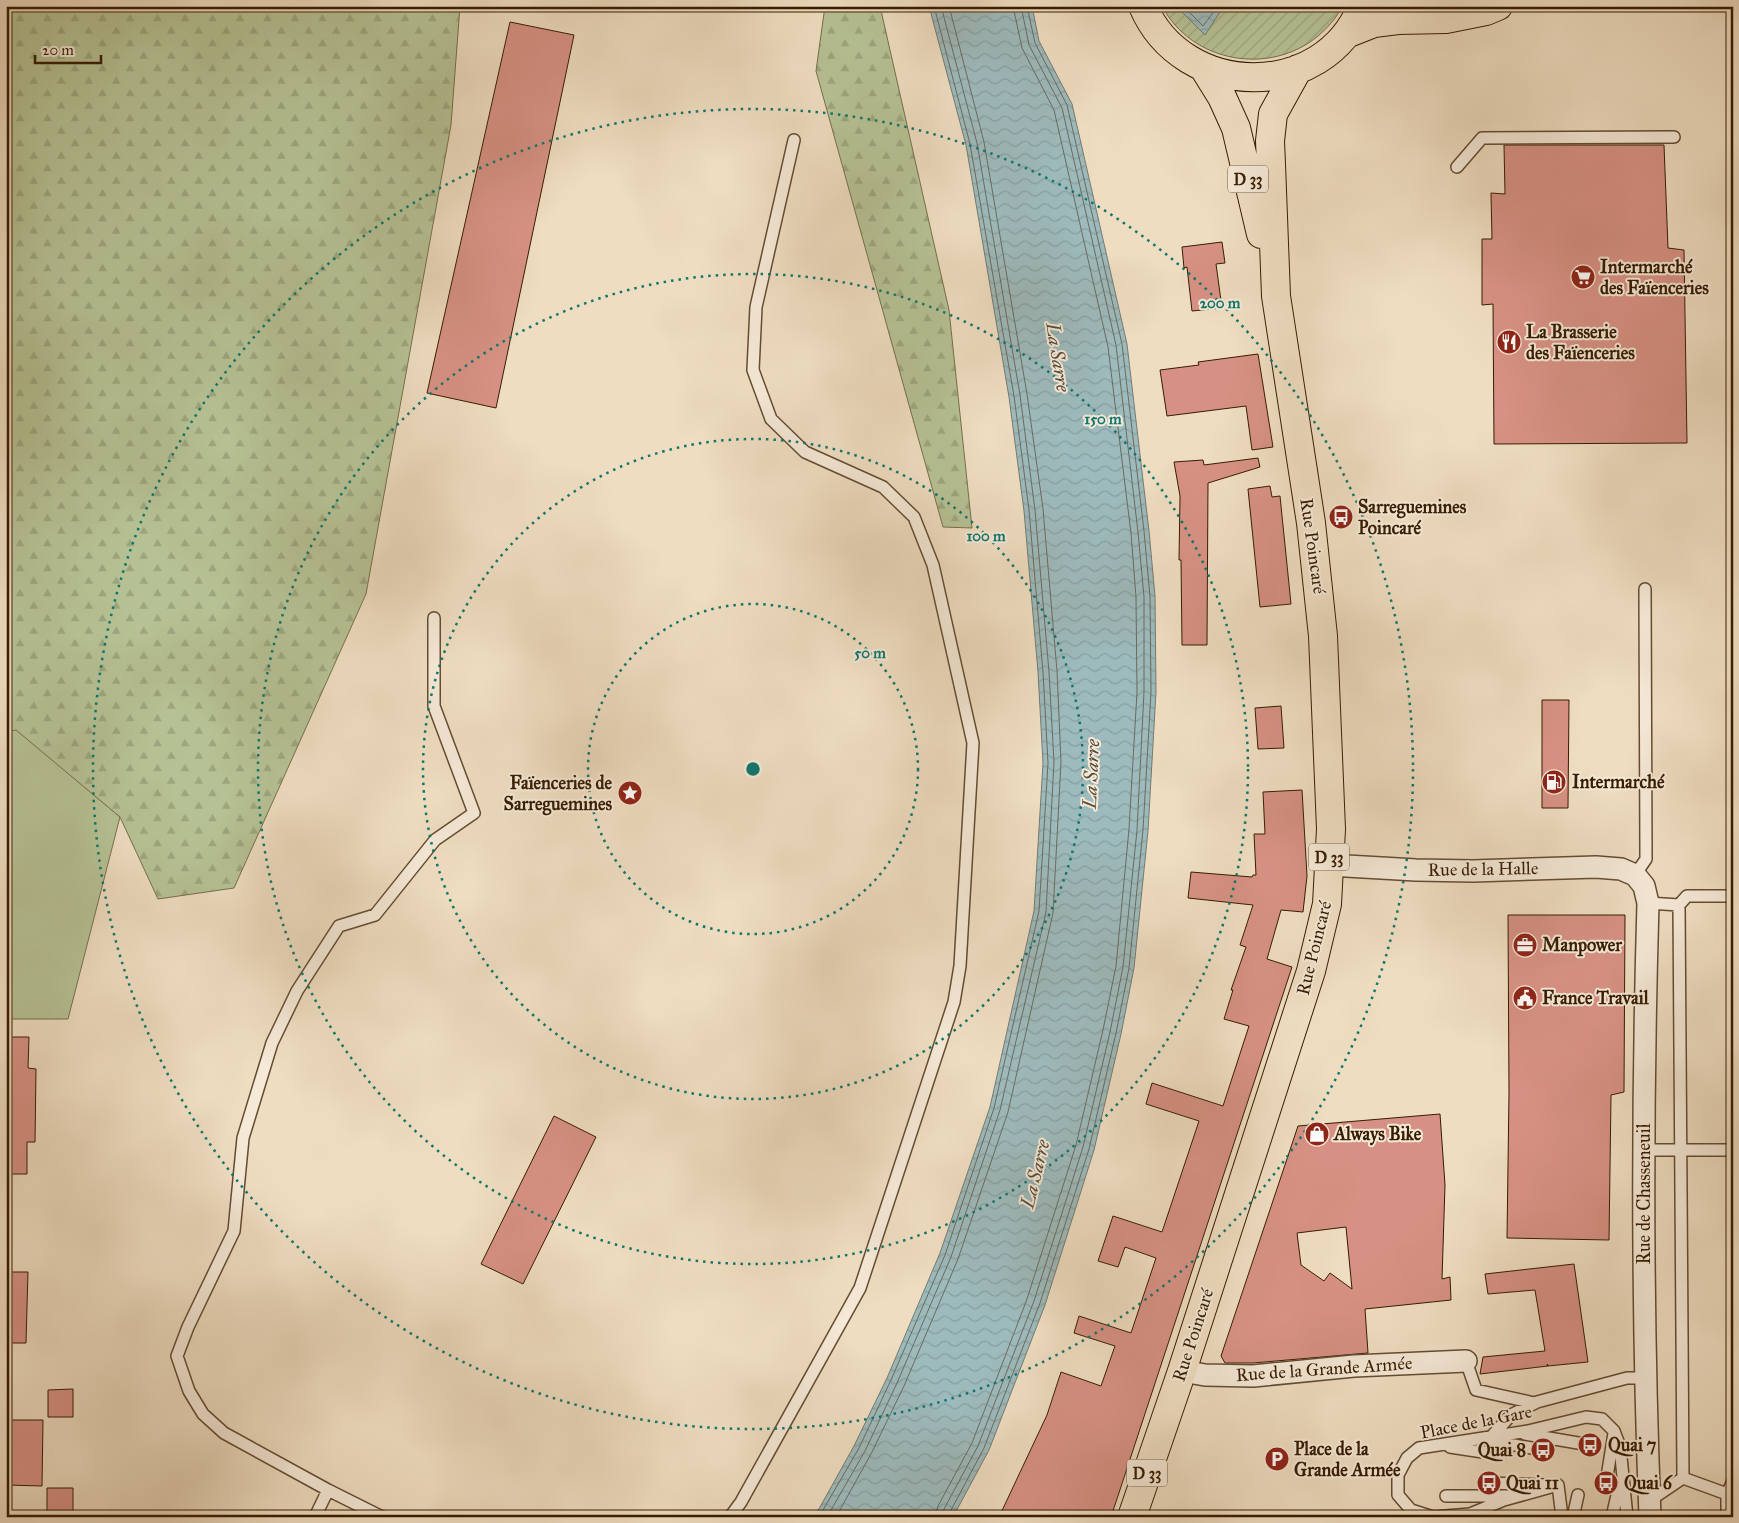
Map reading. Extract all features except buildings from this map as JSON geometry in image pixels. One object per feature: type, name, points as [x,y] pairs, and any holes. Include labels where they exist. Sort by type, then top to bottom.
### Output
[{"type":"main road","points":[[1143,6],[1162,38],[1182,55],[1204,68],[1227,76],[1251,78],[1275,76],[1298,69],[1316,60],[1346,34],[1362,6]]},
{"type":"main road","points":[[1346,34],[1374,23],[1398,20],[1446,19],[1486,11],[1498,6]]},
{"type":"main road","name":"Rue Poincaré","points":[[1132,1517],[1182,1371],[1311,971],[1327,904],[1331,829],[1322,613],[1311,522],[1276,296],[1236,128],[1222,97],[1204,68]]},
{"type":"main road","name":"Rue Poincaré","points":[[1276,296],[1270,141],[1273,114],[1298,69]]},
{"type":"street","name":"Rue de la Halle","points":[[1329,865],[1378,869],[1473,871],[1596,866],[1621,869],[1635,874]]},
{"type":"street","name":"Rue de Chasseneuil","points":[[1635,874],[1644,886],[1648,903],[1644,1027],[1644,1150],[1649,1509]]},
{"type":"street","name":"Rue de la Grande Armée","points":[[1182,1371],[1205,1375],[1253,1376],[1354,1366],[1466,1361]]},
{"type":"lane","points":[[1458,167],[1482,138],[1674,137]]},
{"type":"lane","points":[[730,1517],[745,1494],[860,1288],[954,1002],[960,966],[974,743],[933,565],[914,516],[883,487],[805,452],[771,419],[753,370],[756,307],[794,140]]},
{"type":"lane","points":[[1635,874],[1646,859],[1645,589]]},
{"type":"lane","points":[[382,1517],[328,1490],[224,1433],[203,1414],[189,1390],[177,1356],[188,1327],[234,1231],[243,1138],[272,1043],[297,990],[339,926],[375,915],[435,840],[474,813],[434,706],[434,618]]},
{"type":"lane","points":[[1649,1509],[1683,1478],[1679,905],[1687,896],[1733,896]]},
{"type":"lane","points":[[1648,903],[1679,905]]},
{"type":"lane","points":[[1644,1150],[1733,1150]]},
{"type":"lane","points":[[1466,1361],[1476,1390],[1534,1403]]},
{"type":"lane","points":[[1492,1436],[1511,1415],[1534,1403],[1627,1378],[1646,1378]]},
{"type":"lane","name":"Place de la Gare","points":[[1558,1485],[1504,1500],[1470,1514],[1433,1517],[1410,1510],[1398,1495],[1398,1475],[1407,1458],[1419,1448],[1517,1433],[1586,1417],[1602,1419],[1614,1431]]},
{"type":"lane","points":[[1614,1431],[1620,1447],[1627,1517]]},
{"type":"lane","points":[[1606,1483],[1614,1431]]},
{"type":"lane","points":[[1517,1433],[1590,1444]]},
{"type":"lane","points":[[1477,1439],[1543,1450]]},
{"type":"lane","points":[[1440,1445],[1496,1454]]},
{"type":"lane","points":[[1612,1517],[1623,1473]]},
{"type":"lane","points":[[1683,1478],[1727,1494]]},
{"type":"lane","points":[[1727,1517],[1727,1494],[1733,1481]]},
{"type":"lane","points":[[1489,1483],[1558,1485],[1562,1517]]},
{"type":"lane","points":[[315,1517],[328,1490]]},
{"type":"lane","points":[[1573,1517],[1578,1495]]},
{"type":"lane","points":[[1446,1496],[1520,1496]]},
{"type":"green space","points":[[6,6],[460,6],[451,125],[366,594],[234,888],[158,899],[120,817],[16,730],[6,732]]},
{"type":"green space","points":[[825,6],[880,6],[949,310],[972,528],[943,527],[816,71]]},
{"type":"green space","points":[[1162,6],[1342,6],[1335,19],[1325,30],[1299,49],[1278,56],[1255,59],[1233,57],[1212,51],[1192,40],[1175,25]]},
{"type":"green space","points":[[16,729],[120,817],[68,1019],[6,1019],[6,732]]},
{"type":"water","name":"La Sarre","points":[[929,6],[1032,6],[1039,41],[1072,104],[1127,344],[1149,531],[1155,596],[1156,692],[1148,831],[1134,968],[1094,1150],[1045,1305],[989,1450],[953,1517],[813,1517],[854,1446],[887,1378],[940,1253],[990,1107],[1034,911],[1043,763],[1038,672],[1024,511],[1009,397],[966,145]]},
{"type":"water","points":[[1176,6],[1224,6],[1205,35]]},
{"type":"place","name":"Intermarché des Faïenceries","points":[[1583,277]]},
{"type":"place","name":"La Brasserie des Faïenceries","points":[[1509,342]]},
{"type":"place","name":"Sarreguemines Poincaré","points":[[1341,517]]},
{"type":"place","name":"Intermarché","points":[[1554,782]]},
{"type":"place","name":"Faïenceries de Sarreguemines","points":[[630,793]]},
{"type":"place","name":"Manpower","points":[[1525,945]]},
{"type":"place","name":"France Travail","points":[[1525,998]]},
{"type":"place","name":"Always Bike","points":[[1317,1134]]},
{"type":"place","name":"Quai 7","points":[[1590,1445]]},
{"type":"place","name":"Quai 8","points":[[1543,1450]]},
{"type":"place","name":"Place de la Grande Armée","points":[[1277,1459]]},
{"type":"place","name":"Quai 11","points":[[1489,1483]]},
{"type":"place","name":"Quai 6","points":[[1606,1483]]}]
